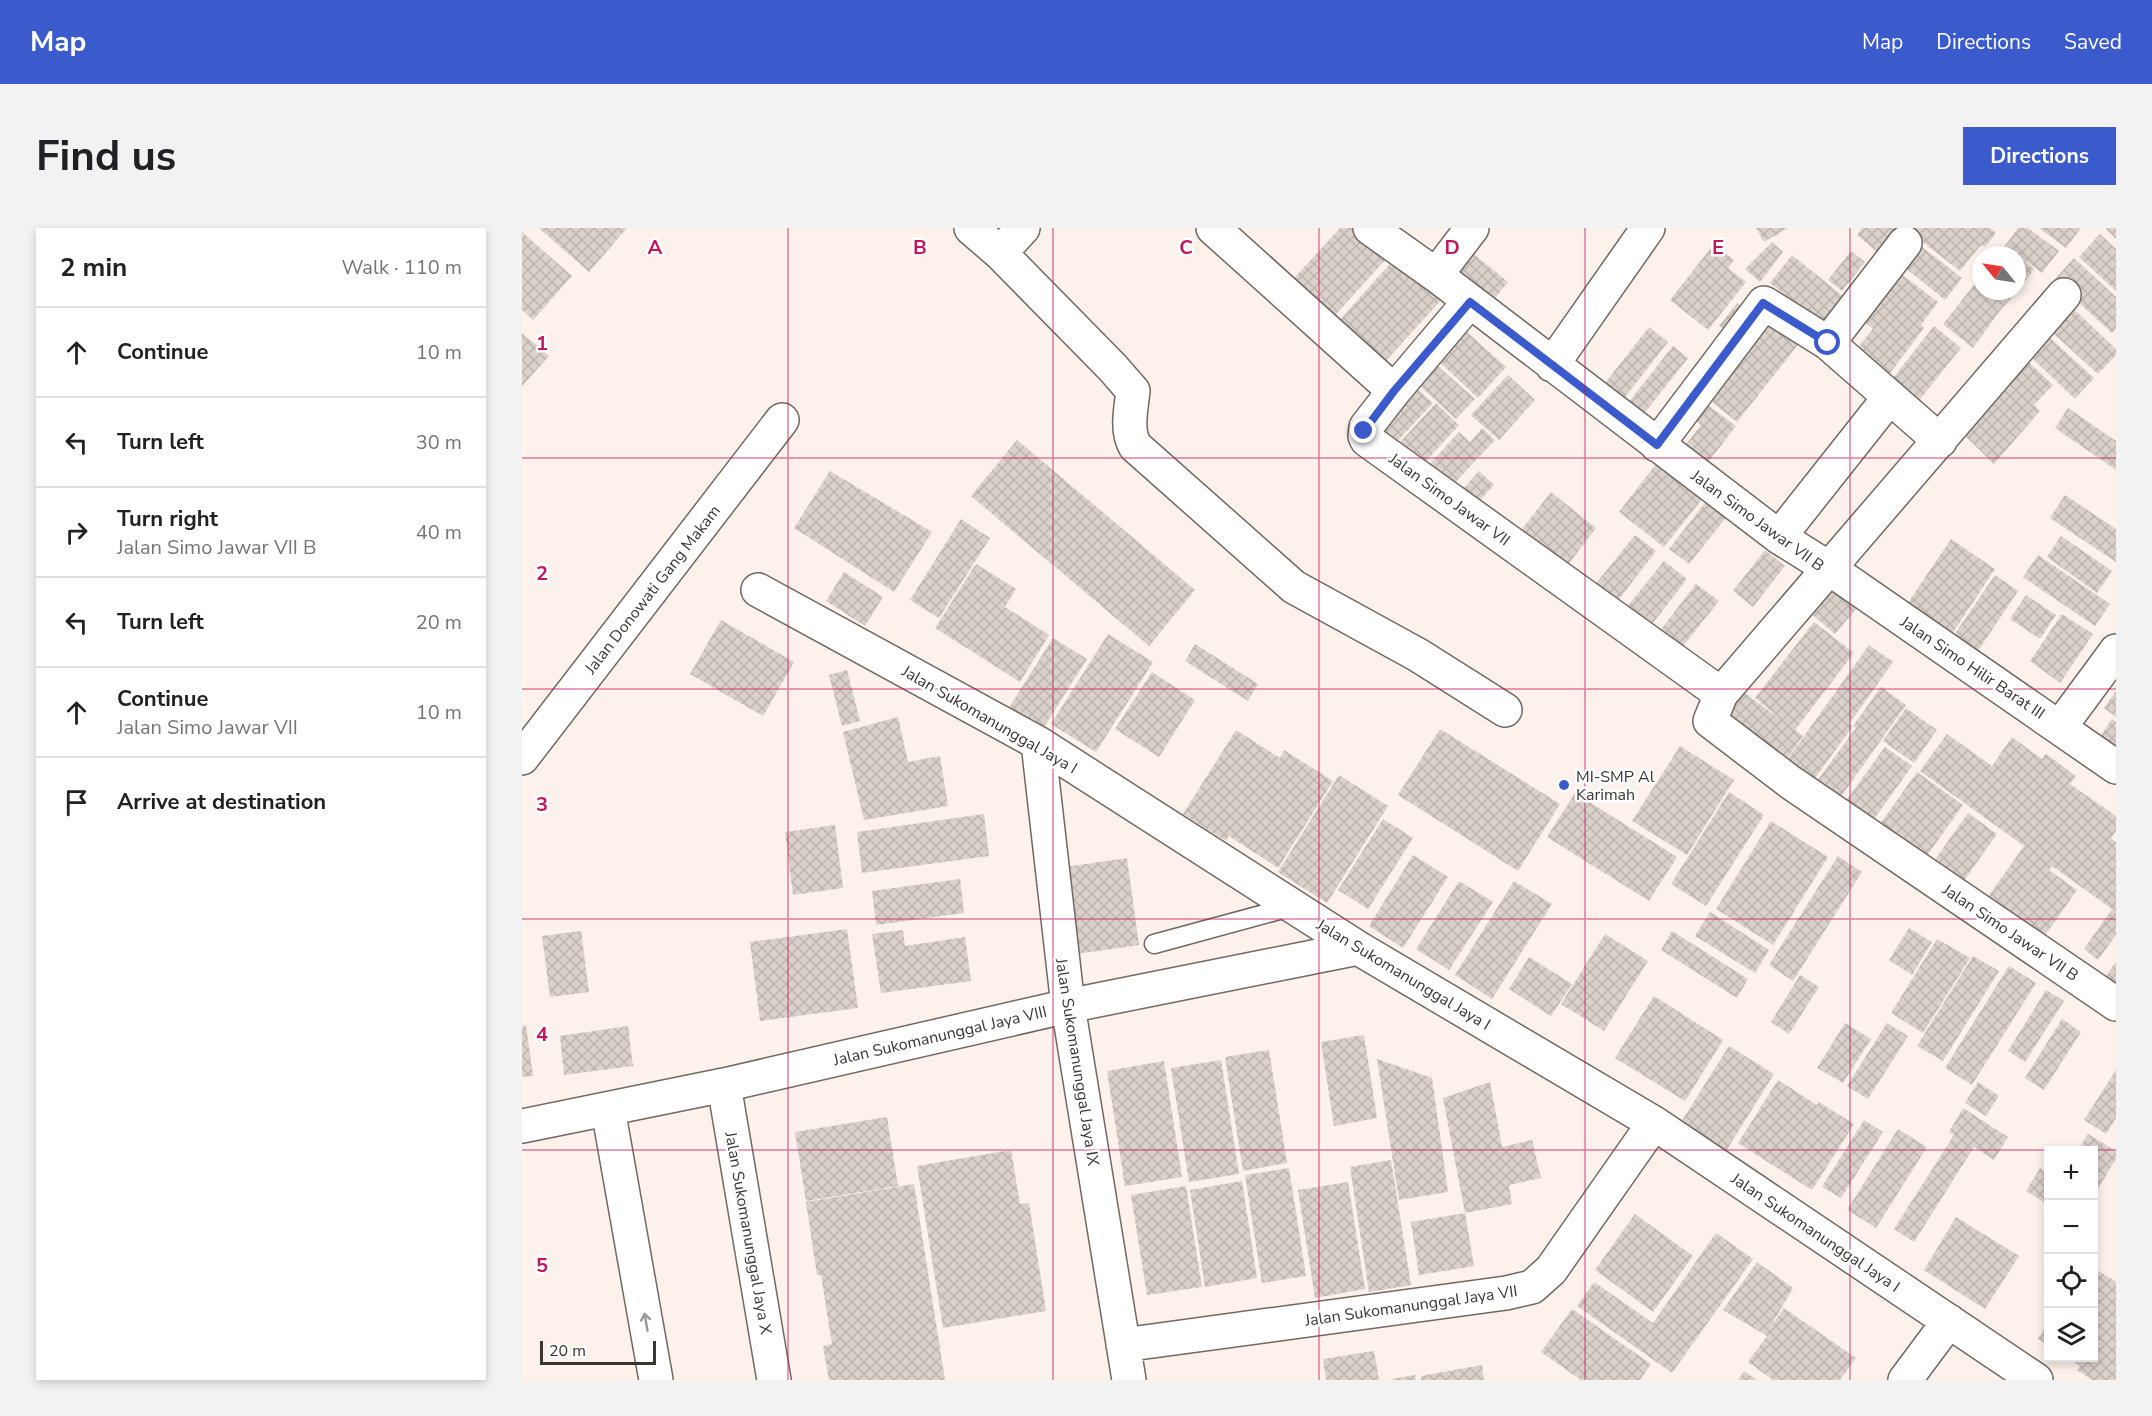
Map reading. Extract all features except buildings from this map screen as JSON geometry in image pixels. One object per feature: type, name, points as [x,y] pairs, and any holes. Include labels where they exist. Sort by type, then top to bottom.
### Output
[{"type":"street","points":[[971,228],[1000,253],[1133,391],[1130,428],[1131,439],[1135,446],[1293,587],[1418,655],[1505,710]]},
{"type":"street","points":[[1000,253],[1023,228]]},
{"type":"street","points":[[1213,228],[1394,391]]},
{"type":"street","name":"Jalan Simo Jawar VII B","points":[[1370,228],[1436,275],[1779,537],[1830,569],[1721,694],[1710,718],[1712,724],[1800,789],[2116,1004]]},
{"type":"street","points":[[1436,275],[1472,228]]},
{"type":"street","points":[[1552,365],[1648,228]]},
{"type":"street","points":[[1828,343],[1905,243]]},
{"type":"street","points":[[1830,569],[2064,295]]},
{"type":"street","name":"Jalan Simo Jawar VII","points":[[1470,302],[1366,427],[1367,440],[1721,694]]},
{"type":"street","points":[[1657,445],[1764,303],[1828,343],[1888,398],[1940,441]]},
{"type":"street","points":[[1779,537],[1888,398]]},
{"type":"street","name":"Jalan Donowati Gang Makam","points":[[522,758],[782,420]]},
{"type":"street","name":"Jalan Simo Hilir Barat III","points":[[1830,569],[2116,767]]},
{"type":"street","name":"Jalan Sukomanunggal Jaya I","points":[[758,590],[1038,743],[1358,948],[1654,1123],[2036,1380]]},
{"type":"street","points":[[2060,727],[2116,651]]},
{"type":"street","name":"Jalan Sukomanunggal Jaya IX","points":[[1038,743],[1068,1006],[1129,1380]]},
{"type":"street","name":"Jalan Sukomanunggal Jaya VIII","points":[[522,1126],[724,1085],[1068,1006],[1358,948]]},
{"type":"street","name":"Jalan Sukomanunggal Jaya X","points":[[724,1085],[774,1380]]},
{"type":"street","points":[[608,1109],[656,1380]]},
{"type":"street","name":"Jalan Sukomanunggal Jaya VII","points":[[1123,1345],[1506,1293],[1533,1287],[1551,1270],[1654,1123]]},
{"type":"street","points":[[1905,1380],[1949,1321]]},
{"type":"lane","points":[[1154,944],[1294,906]]},
{"type":"place","name":"MI-SMP Al Karimah","points":[[1564,785]]},
{"type":"route","points":[[1364,431],[1394,391],[1470,302],[1657,445],[1763,303],[1828,343]]}]
